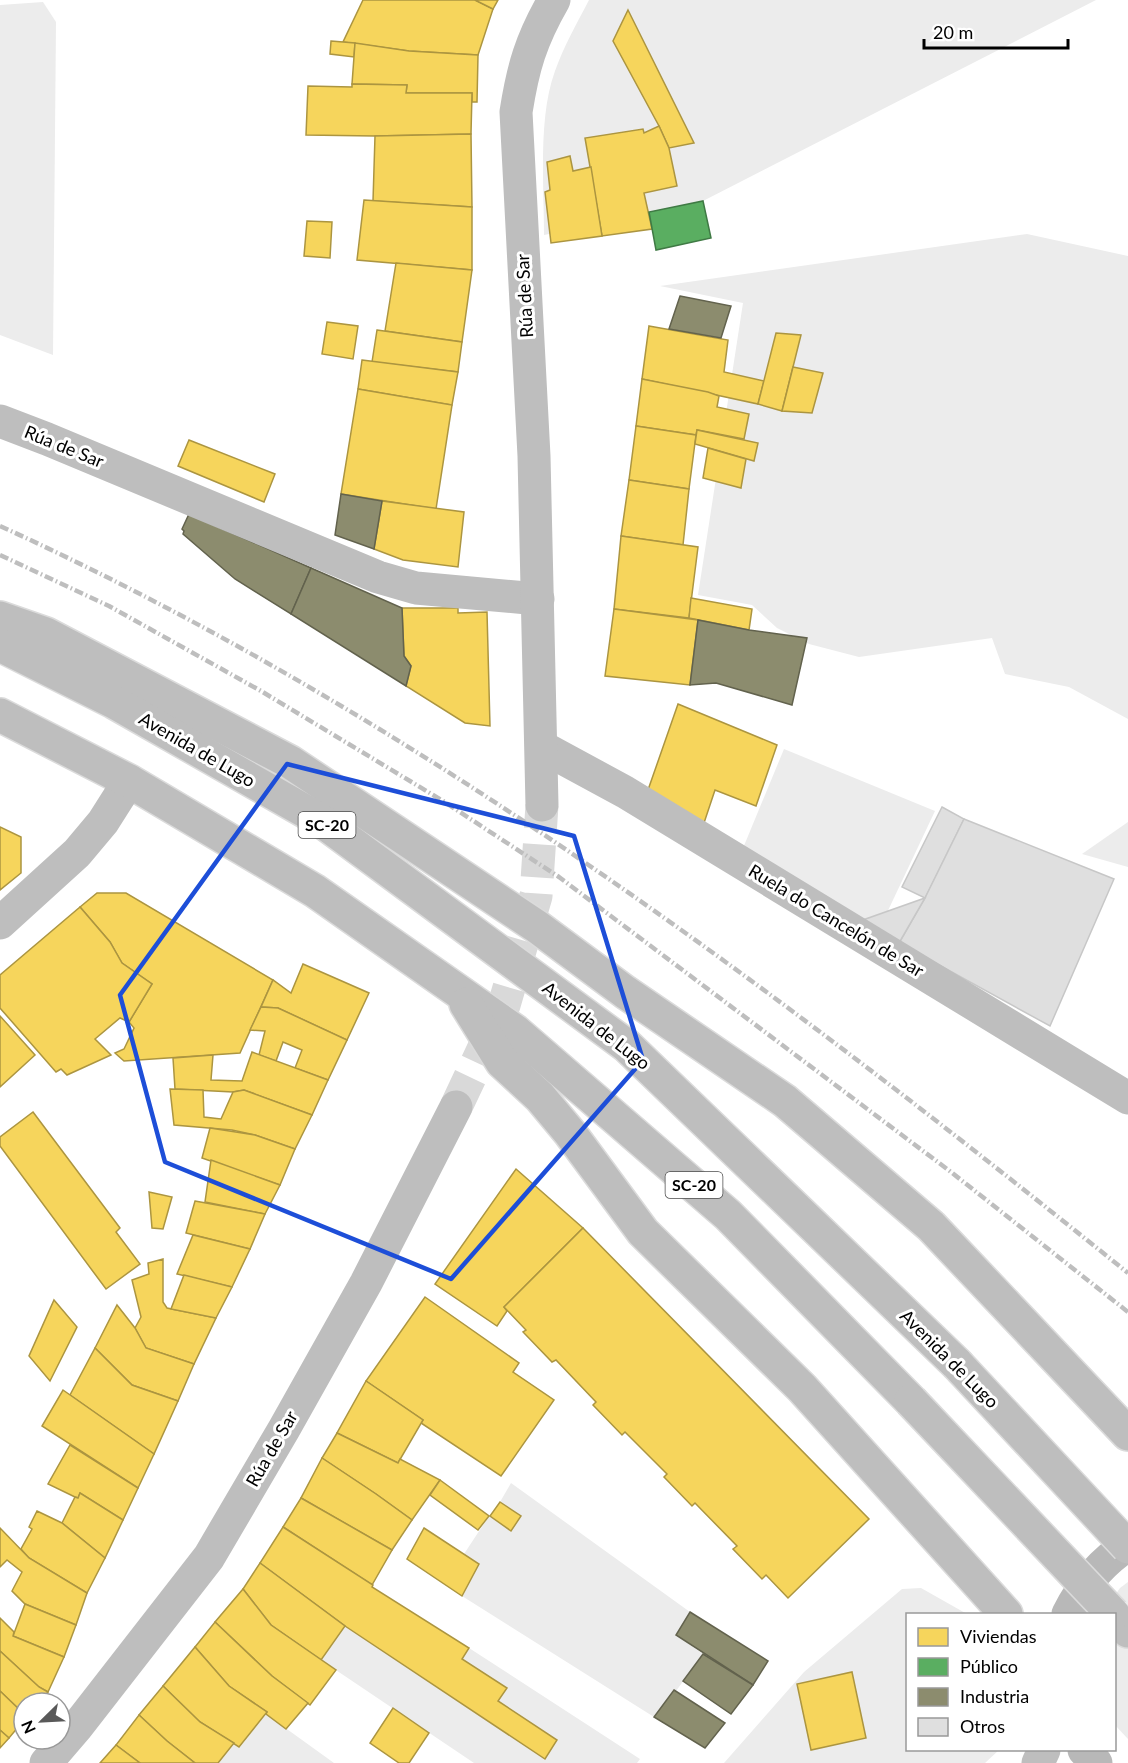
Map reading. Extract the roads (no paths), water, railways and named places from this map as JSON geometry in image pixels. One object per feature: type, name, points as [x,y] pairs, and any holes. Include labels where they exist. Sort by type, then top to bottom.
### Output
[{"type":"main road","name":"Rúa de Sar","points":[[542,804],[534,456],[516,112],[523,71],[537,29],[554,0]]},
{"type":"main road","name":"Rúa de Sar","points":[[0,421],[378,577],[416,588],[537,599]]},
{"type":"main road","points":[[0,618],[46,634],[290,762],[536,926],[625,992],[785,1101],[931,1226],[1128,1434]]},
{"type":"main road","name":"Avenida de Lugo","points":[[0,645],[114,702],[319,819],[627,1046],[957,1364],[1128,1546]]},
{"type":"main road","name":"SC-20","points":[[0,715],[129,781],[315,891],[515,1031],[728,1215],[911,1401],[1111,1613]]},
{"type":"main road","name":"Ruela do Cancelón de Sar","points":[[542,747],[635,798],[1128,1098]]},
{"type":"main road","points":[[0,923],[77,853],[103,822],[129,781]]},
{"type":"main road","points":[[457,990],[502,1062],[540,1097],[570,1133],[643,1232],[802,1388],[1005,1613]]},
{"type":"main road","name":"Rúa de Sar","points":[[46,1763],[76,1728],[209,1557],[366,1283],[456,1107]]},
{"type":"main road","points":[[1069,1613],[1090,1578],[1107,1560],[1128,1546]]},
{"type":"main road","name":"SC-20","points":[[1116,1618],[1128,1631]]},
{"type":"main road","points":[[1086,1751],[1096,1763]]},
{"type":"tunnel","points":[[456,1107],[504,1005],[536,896],[542,805]]},
{"type":"railway","points":[[0,526],[152,600],[300,682],[445,770],[587,864],[726,962],[862,1064],[1128,1273]]},
{"type":"railway","points":[[0,555],[109,606],[261,691],[443,801],[559,877],[951,1172],[1128,1312]]}]
